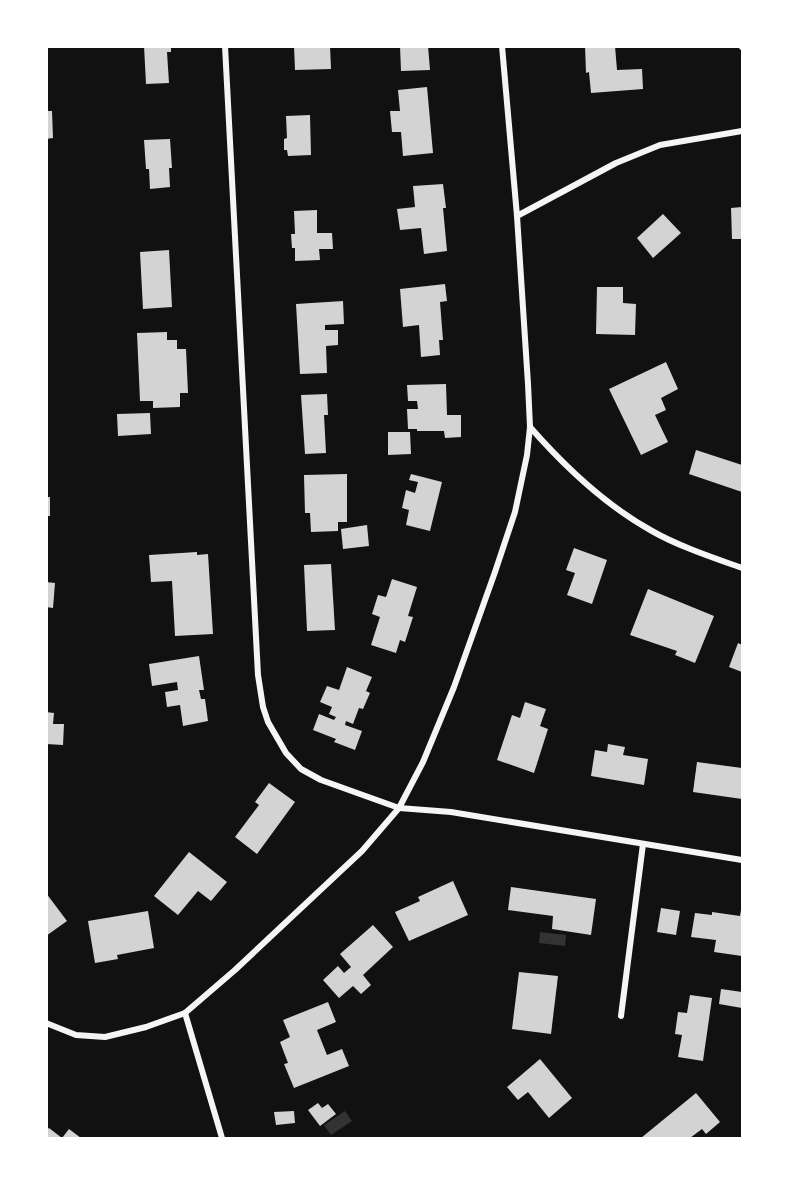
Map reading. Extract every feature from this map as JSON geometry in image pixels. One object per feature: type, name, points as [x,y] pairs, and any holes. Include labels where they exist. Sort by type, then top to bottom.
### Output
[{"type":"street","points":[[225,46],[258,665],[262,707],[286,753],[302,769],[321,780],[399,808],[451,812],[742,860]]},
{"type":"street","points":[[46,1023],[76,1035],[105,1037],[146,1027],[185,1013],[236,970],[356,857],[399,808],[423,762],[454,687],[515,512],[530,427],[517,216],[502,46]]},
{"type":"street","points":[[517,216],[616,163],[660,145],[742,130]]},
{"type":"street","points":[[530,427],[555,456],[622,513],[655,533],[742,568]]},
{"type":"street","points":[[621,1016],[644,844]]},
{"type":"street","points":[[185,1013],[222,1138]]},
{"type":"shaded area","points":[[540,932],[566,935],[565,946],[539,943]]},
{"type":"shaded area","points":[[345,1111],[352,1121],[331,1135],[324,1125]]},
{"type":"building","points":[[144,46],[171,46],[171,52],[167,52],[169,83],[146,84]]},
{"type":"building","points":[[294,46],[330,46],[331,69],[295,70]]},
{"type":"building","points":[[400,46],[428,46],[430,70],[401,71]]},
{"type":"building","points":[[585,46],[615,46],[617,70],[642,69],[643,89],[591,93],[589,72],[586,73]]},
{"type":"building","points":[[427,87],[433,153],[403,156],[401,132],[392,132],[390,111],[400,111],[398,90]]},
{"type":"building","points":[[46,111],[52,111],[53,138],[46,139]]},
{"type":"building","points":[[310,115],[311,155],[288,156],[287,150],[284,150],[284,139],[287,138],[286,116]]},
{"type":"building","points":[[170,139],[172,168],[169,168],[170,187],[150,189],[144,140]]},
{"type":"building","points":[[443,184],[447,251],[424,254],[421,228],[400,230],[397,209],[415,207],[413,186]]},
{"type":"building","points":[[742,207],[742,239],[732,239],[731,208]]},
{"type":"building","points":[[317,210],[317,233],[332,233],[333,249],[319,249],[320,260],[295,261],[295,248],[292,248],[291,234],[295,234],[294,211]]},
{"type":"building","points":[[663,214],[681,233],[653,258],[637,238]]},
{"type":"building","points":[[169,250],[172,307],[143,309],[140,252]]},
{"type":"building","points":[[445,284],[447,301],[440,302],[443,340],[439,340],[440,355],[421,357],[419,325],[403,327],[400,289]]},
{"type":"building","points":[[597,287],[623,287],[623,303],[636,304],[635,335],[596,334]]},
{"type":"building","points":[[343,301],[344,324],[325,325],[325,330],[338,330],[338,345],[326,346],[327,373],[300,374],[296,304]]},
{"type":"building","points":[[167,332],[167,340],[177,340],[177,349],[186,349],[188,393],[180,393],[180,407],[153,408],[153,401],[140,401],[137,333]]},
{"type":"building","points":[[666,362],[678,389],[661,398],[666,410],[655,415],[668,442],[641,455],[609,389]]},
{"type":"building","points":[[446,384],[447,415],[461,415],[461,437],[445,438],[444,431],[408,429],[407,409],[418,409],[417,401],[408,401],[407,385]]},
{"type":"building","points":[[327,394],[328,415],[324,415],[326,453],[305,454],[301,395]]},
{"type":"building","points":[[150,413],[151,434],[118,436],[117,414]]},
{"type":"building","points":[[388,432],[410,432],[411,454],[388,455]]},
{"type":"building","points":[[696,450],[742,465],[742,492],[689,474]]},
{"type":"building","points":[[347,474],[347,522],[338,522],[338,531],[311,532],[310,513],[305,513],[304,475]]},
{"type":"building","points":[[411,474],[442,482],[430,531],[406,525],[409,510],[402,508],[406,490],[415,493],[418,482],[409,480]]},
{"type":"building","points":[[46,497],[50,497],[50,516],[46,516]]},
{"type":"building","points":[[367,525],[369,546],[343,549],[341,529]]},
{"type":"building","points":[[574,548],[607,560],[592,604],[567,595],[575,573],[566,570]]},
{"type":"building","points":[[197,552],[197,555],[208,554],[213,634],[175,636],[172,581],[151,582],[149,555]]},
{"type":"building","points":[[331,564],[335,630],[307,631],[304,565]]},
{"type":"building","points":[[392,579],[417,587],[408,616],[413,617],[405,642],[400,640],[396,653],[371,645],[380,617],[372,614],[378,595],[386,597]]},
{"type":"building","points":[[46,582],[55,583],[53,608],[46,607]]},
{"type":"building","points":[[648,589],[714,616],[695,663],[675,655],[677,651],[630,635]]},
{"type":"building","points":[[738,643],[742,645],[742,672],[729,667]]},
{"type":"building","points":[[199,656],[204,690],[199,690],[201,699],[205,699],[208,721],[183,726],[180,705],[167,707],[165,692],[178,690],[177,682],[152,686],[149,664]]},
{"type":"building","points":[[347,667],[372,677],[366,691],[370,693],[363,709],[359,708],[353,724],[346,721],[345,725],[362,731],[355,750],[334,742],[336,739],[313,730],[319,714],[334,720],[336,717],[329,714],[332,707],[320,702],[327,686],[339,690]]},
{"type":"building","points":[[525,702],[546,709],[540,726],[548,729],[534,773],[497,760],[512,715],[520,718]]},
{"type":"building","points":[[46,712],[54,713],[53,724],[64,724],[63,745],[46,744]]},
{"type":"building","points":[[608,744],[625,747],[623,755],[648,759],[644,785],[591,776],[595,750],[607,752]]},
{"type":"building","points":[[697,762],[742,768],[742,799],[693,792]]},
{"type":"building","points":[[269,783],[295,802],[257,854],[235,837],[259,805],[255,802]]},
{"type":"building","points":[[189,852],[227,882],[211,901],[198,891],[178,915],[154,896]]},
{"type":"building","points":[[453,881],[468,915],[409,941],[395,912],[420,901],[418,897]]},
{"type":"building","points":[[511,887],[596,899],[591,935],[552,929],[553,916],[508,910]]},
{"type":"building","points":[[46,893],[67,921],[46,936]]},
{"type":"building","points":[[661,908],[680,911],[676,935],[657,932]]},
{"type":"building","points":[[741,910],[742,956],[714,952],[716,940],[691,937],[695,913],[712,915],[712,912],[740,916]]},
{"type":"building","points":[[148,911],[154,948],[117,955],[118,959],[95,963],[88,921]]},
{"type":"building","points":[[373,925],[393,947],[363,975],[371,985],[361,994],[353,986],[339,998],[323,980],[338,966],[344,973],[351,967],[340,954]]},
{"type":"building","points":[[519,972],[558,976],[551,1034],[512,1029]]},
{"type":"building","points":[[721,989],[742,992],[742,1008],[719,1004]]},
{"type":"building","points":[[690,995],[712,998],[703,1061],[678,1057],[682,1035],[675,1034],[678,1012],[687,1013]]},
{"type":"building","points":[[328,1002],[336,1022],[317,1030],[327,1055],[342,1049],[349,1066],[294,1088],[284,1064],[288,1063],[280,1042],[290,1037],[283,1020]]},
{"type":"building","points":[[540,1059],[572,1098],[549,1118],[528,1092],[518,1100],[507,1087]]},
{"type":"building","points":[[696,1093],[720,1122],[706,1134],[702,1129],[690,1138],[641,1138]]},
{"type":"building","points":[[318,1103],[322,1108],[328,1104],[336,1114],[320,1126],[308,1110]]},
{"type":"building","points":[[294,1111],[295,1123],[276,1125],[274,1112]]},
{"type":"building","points":[[49,1128],[62,1138],[46,1138],[46,1130]]},
{"type":"building","points":[[69,1129],[81,1138],[62,1138]]}]
